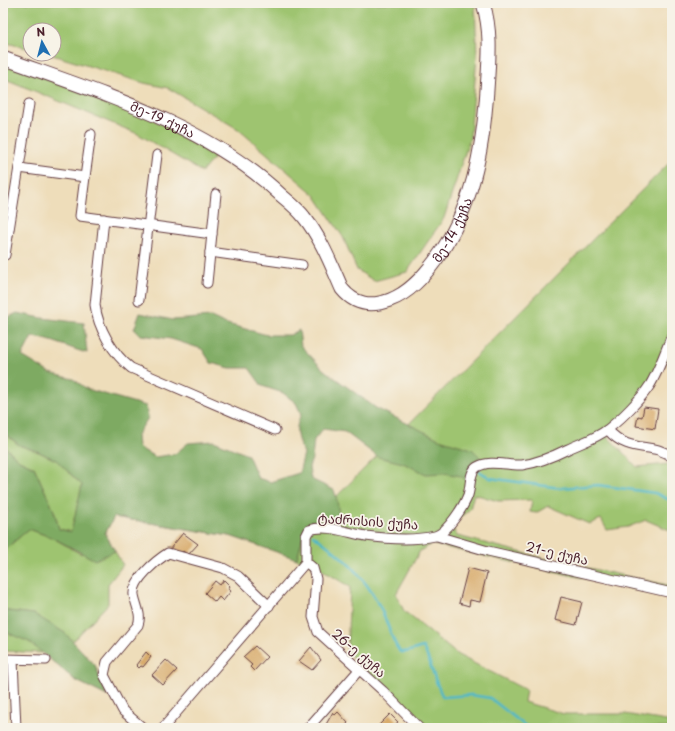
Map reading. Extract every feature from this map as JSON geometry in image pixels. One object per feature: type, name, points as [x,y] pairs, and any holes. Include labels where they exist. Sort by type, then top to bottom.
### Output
[{"type":"street","name":"მე-14 ქუჩა","points":[[303,216],[320,242],[342,289],[347,296],[357,302],[368,304],[380,303],[394,298],[409,289],[426,273],[440,254],[462,214],[473,186],[479,162],[485,123],[490,54],[490,33],[483,3]]},
{"type":"street","name":"მე-19 ქუჩა","points":[[3,58],[151,114],[221,149],[261,176],[303,216]]},
{"type":"street","points":[[3,255],[5,255],[29,104]]},
{"type":"street","points":[[91,134],[80,216],[212,234]]},
{"type":"street","points":[[139,300],[157,155]]},
{"type":"street","points":[[19,168],[85,177]]},
{"type":"street","points":[[207,282],[216,194]]},
{"type":"street","points":[[104,219],[94,306],[96,316],[120,359],[131,368],[275,430]]},
{"type":"street","points":[[210,252],[302,265]]},
{"type":"street","points":[[437,536],[446,529],[462,506],[468,494],[471,478],[475,468],[482,464],[522,465],[540,460],[580,444],[608,430],[649,386],[662,362],[672,336]]},
{"type":"street","points":[[608,430],[628,445],[656,450],[672,457]]},
{"type":"street","name":"ტაძრისის ქუჩა","points":[[306,562],[306,536],[309,530],[315,528],[413,540],[437,536]]},
{"type":"street","name":"21-ე ქუჩა","points":[[437,536],[480,549],[672,593]]},
{"type":"street","points":[[143,728],[123,711],[104,675],[107,662],[138,625],[140,619],[134,593],[136,583],[158,559],[168,553],[223,568],[238,576],[269,606]]},
{"type":"street","points":[[162,728],[306,562]]},
{"type":"street","name":"26-ე ქუჩა","points":[[306,562],[313,568],[316,579],[313,617],[318,632],[383,691],[415,726]]},
{"type":"street","points":[[3,659],[46,660]]},
{"type":"street","points":[[13,660],[16,728]]},
{"type":"street","points":[[308,728],[359,670]]},
{"type":"green space","points":[[3,3],[475,3],[477,56],[470,138],[444,218],[407,272],[374,281],[357,270],[343,237],[315,195],[238,129],[168,88],[144,83],[62,58],[62,22],[22,22],[22,47],[3,42]]},
{"type":"green space","points":[[3,62],[152,119],[218,153],[202,172],[138,134],[3,78]]},
{"type":"green space","points":[[672,160],[672,351],[652,389],[605,434],[637,467],[668,464],[672,466],[672,531],[646,520],[628,527],[607,530],[601,519],[589,524],[548,506],[536,513],[530,512],[532,500],[498,501],[474,494],[470,509],[456,521],[453,529],[457,536],[551,560],[672,586],[672,598],[431,544],[420,551],[396,594],[404,611],[458,655],[526,690],[524,702],[564,714],[625,714],[672,722],[672,728],[428,728],[421,724],[347,652],[350,587],[319,568],[290,556],[230,536],[114,517],[105,534],[123,565],[108,584],[108,604],[72,642],[95,665],[107,696],[75,680],[43,653],[3,651],[3,622],[34,614],[8,611],[3,608],[3,551],[29,529],[53,538],[81,554],[110,513],[303,530]]},
{"type":"green space","points":[[17,313],[42,318],[84,323],[87,353],[32,337],[22,356],[50,373],[73,379],[87,389],[146,406],[148,418],[137,435],[138,447],[155,457],[175,454],[188,443],[214,441],[248,455],[258,478],[270,482],[299,473],[304,453],[299,443],[297,434],[297,425],[301,414],[296,403],[283,393],[262,386],[249,368],[230,368],[211,363],[202,349],[171,339],[141,335],[134,329],[140,313],[173,320],[211,317],[224,323],[267,335],[290,335],[299,330],[301,346],[324,370],[376,408],[439,439],[472,449],[480,457],[472,462],[466,481],[461,476],[444,473],[426,474],[403,463],[378,457],[345,432],[323,429],[314,440],[312,459],[309,467],[311,479],[334,490],[338,508],[337,526],[311,522],[306,525],[297,559],[230,536],[114,517],[105,533],[115,551],[95,560],[53,538],[29,529],[3,551],[3,517],[8,513],[5,505],[3,504],[3,445],[19,460],[34,467],[54,511],[59,529],[71,532],[82,485],[56,460],[19,445],[5,433],[3,434],[3,321]]},
{"type":"green space","points":[[4,433],[19,445],[56,460],[82,485],[72,532],[59,529],[54,511],[34,467],[19,460],[3,445]]},
{"type":"green space","points":[[3,608],[8,611],[34,614],[65,633],[95,665],[107,696],[75,680],[29,642],[3,631]]},
{"type":"building","points":[[644,407],[658,409],[655,429],[636,426],[638,416],[642,417]]},
{"type":"building","points":[[183,533],[198,544],[188,555],[183,551],[180,554],[175,550],[173,553],[169,550]]},
{"type":"building","points":[[468,568],[487,573],[480,602],[470,600],[469,606],[459,603]]},
{"type":"building","points":[[224,580],[230,586],[228,589],[231,591],[223,601],[219,597],[215,602],[205,593],[215,581],[220,585]]},
{"type":"building","points":[[561,597],[582,602],[576,625],[555,620]]},
{"type":"building","points":[[255,646],[267,657],[254,671],[250,667],[252,665],[243,657]]},
{"type":"building","points":[[311,647],[321,660],[312,670],[299,661]]},
{"type":"building","points":[[146,652],[151,657],[143,667],[141,666],[139,668],[136,665]]},
{"type":"building","points":[[166,660],[177,670],[163,685],[152,675]]},
{"type":"building","points":[[333,712],[335,715],[338,712],[348,723],[343,728],[324,728]]},
{"type":"building","points":[[390,714],[398,722],[391,728],[376,728]]},
{"type":"waterway","points":[[479,471],[490,478],[560,488],[598,485],[655,493],[672,501]]},
{"type":"waterway","points":[[313,535],[343,558],[367,585],[380,607],[400,652],[423,647],[443,697],[471,695],[490,698],[528,728]]}]
